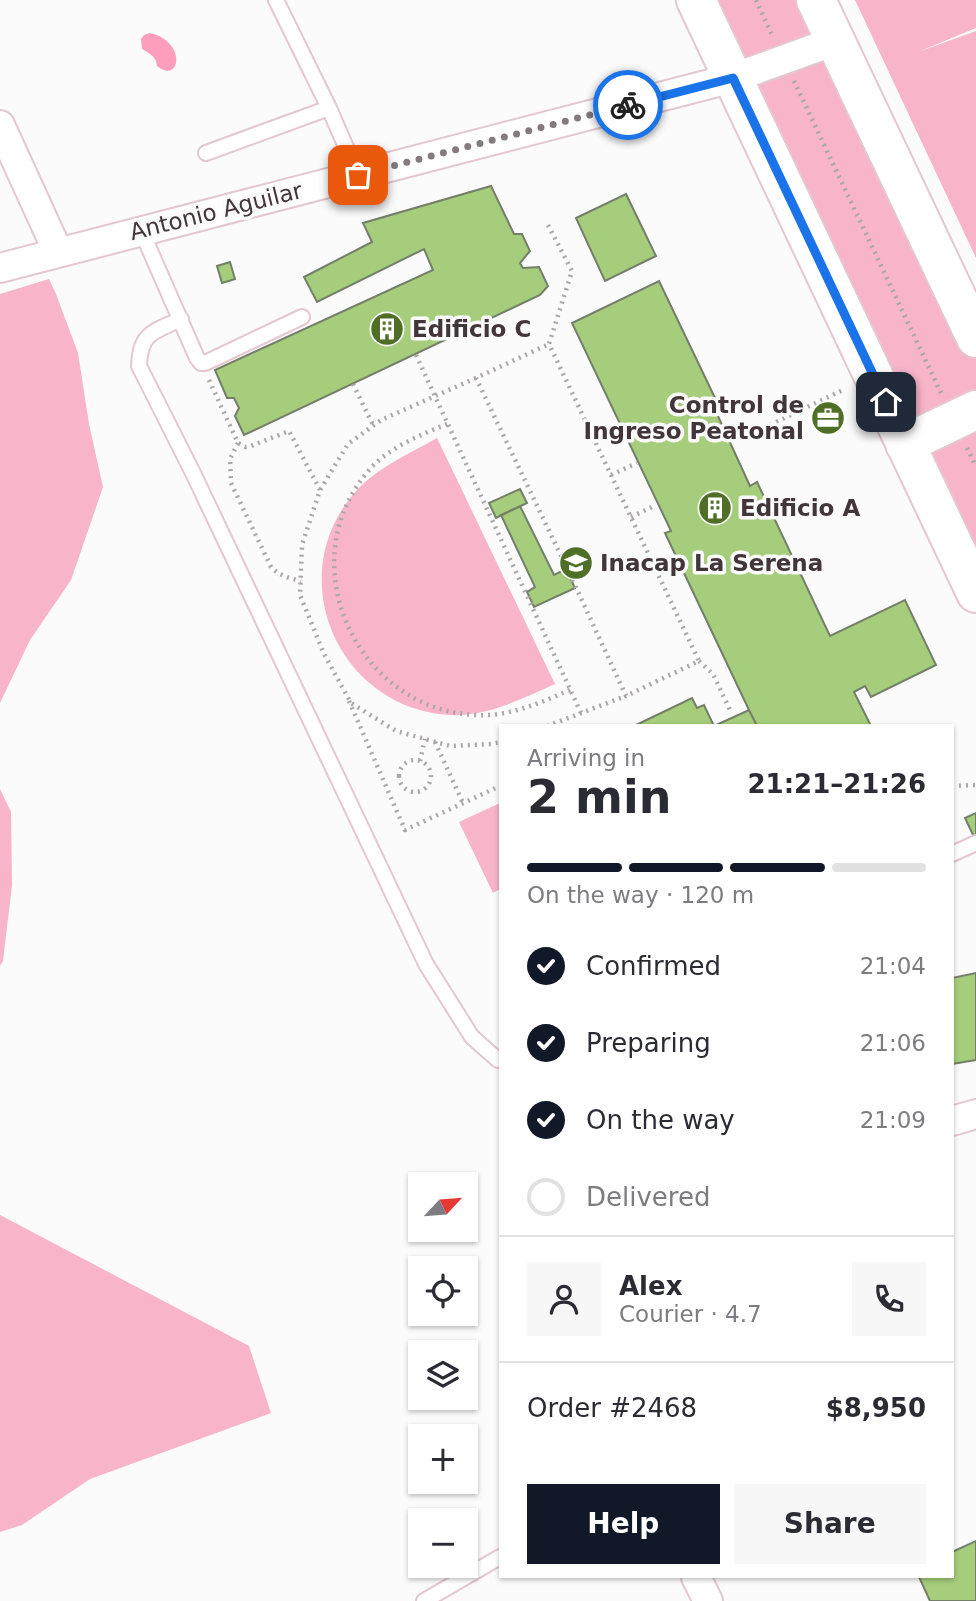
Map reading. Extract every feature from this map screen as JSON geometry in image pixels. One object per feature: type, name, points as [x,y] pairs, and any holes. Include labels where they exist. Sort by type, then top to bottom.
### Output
[{"type":"main road","points":[[696,0],[976,593]]},
{"type":"main road","points":[[816,0],[976,338]]},
{"type":"main road","points":[[905,444],[965,416]]},
{"type":"street","name":"Antonio Aguilar","points":[[0,268],[733,78],[835,41]]},
{"type":"street","points":[[0,125],[58,252]]},
{"type":"street","points":[[954,1120],[976,1114]]},
{"type":"street","points":[[696,1578],[708,1601]]},
{"type":"lane","points":[[276,0],[329,108],[358,175]]},
{"type":"lane","points":[[206,153],[329,108]]},
{"type":"lane","points":[[141,230],[201,363],[302,317]]},
{"type":"lane","points":[[181,319],[144,340],[139,351],[139,366],[193,473],[426,964],[472,1037],[499,1060]]},
{"type":"lane","points":[[954,853],[976,843]]},
{"type":"lane","points":[[424,1601],[499,1558]]},
{"type":"path","points":[[756,0],[965,416],[976,467]]},
{"type":"path","points":[[548,225],[572,271],[549,344],[699,662],[713,674],[730,710]]},
{"type":"path","points":[[499,742],[450,746],[396,732],[351,703],[324,654],[300,595],[302,545],[320,489],[348,444],[381,420],[549,344]]},
{"type":"path","points":[[416,355],[581,713]]},
{"type":"path","points":[[201,363],[238,443],[245,447],[251,446],[289,431],[320,489]]},
{"type":"path","points":[[751,434],[873,376]]},
{"type":"path","points":[[476,378],[626,696]]},
{"type":"path","points":[[353,384],[373,425]]},
{"type":"path","points":[[447,424],[386,454],[356,488],[346,508],[339,530],[334,574],[337,597],[348,629],[366,659],[382,676],[400,690],[443,710],[477,715],[512,712],[570,690]]},
{"type":"path","points":[[238,443],[230,459],[230,483],[271,567],[288,578],[301,580]]},
{"type":"path","points":[[611,475],[637,463]]},
{"type":"path","points":[[631,517],[656,505]]},
{"type":"path","points":[[552,724],[626,696],[699,662]]},
{"type":"path","points":[[343,688],[405,830],[499,786]]},
{"type":"path","points":[[420,761],[425,739]]},
{"type":"path","points":[[435,742],[463,803]]},
{"type":"path","points":[[408,761],[420,761],[427,765],[430,781],[423,789],[413,792],[403,787],[398,778],[399,772],[408,761]]},
{"type":"path","points":[[954,786],[976,785]]},
{"type":"shaded area","points":[[708,0],[808,0],[976,357],[976,568]]},
{"type":"shaded area","points":[[855,0],[976,0],[976,28],[918,52],[976,31],[976,258]]},
{"type":"shaded area","points":[[150,33],[162,37],[175,52],[175,66],[171,70],[157,66],[154,58],[142,49],[141,39]]},
{"type":"shaded area","points":[[49,279],[78,353],[89,424],[103,487],[71,580],[30,640],[0,703],[0,294]]},
{"type":"shaded area","points":[[437,438],[555,684],[504,706],[463,715],[410,707],[377,689],[350,663],[332,631],[323,596],[323,560],[334,523],[357,490],[385,467]]},
{"type":"shaded area","points":[[0,789],[11,812],[12,885],[3,961],[0,966]]},
{"type":"shaded area","points":[[499,803],[499,890],[493,893],[459,822]]},
{"type":"shaded area","points":[[0,1215],[249,1346],[271,1413],[90,1479],[22,1525],[0,1532]]},
{"type":"building","name":"Edificio C","points":[[491,186],[514,234],[522,234],[530,251],[520,263],[523,268],[539,267],[548,286],[540,295],[244,435],[235,416],[239,408],[234,398],[227,398],[215,370],[433,270],[424,249],[317,302],[304,277],[372,242],[363,223]]},
{"type":"building","points":[[626,194],[656,256],[605,281],[576,218]]},
{"type":"building","points":[[230,262],[235,279],[222,283],[217,266]]},
{"type":"building","name":"Edificio A","points":[[659,281],[716,400],[712,403],[750,486],[757,482],[830,636],[905,600],[936,665],[871,697],[865,686],[854,692],[870,724],[756,724],[665,533],[671,531],[572,323]]},
{"type":"building","points":[[520,489],[527,503],[496,518],[489,503]]},
{"type":"building","points":[[520,506],[554,575],[566,569],[575,588],[534,607],[527,592],[535,587],[501,515]]},
{"type":"building","points":[[692,698],[697,708],[704,705],[713,724],[638,724]]},
{"type":"building","points":[[749,710],[756,724],[718,724]]},
{"type":"building","points":[[976,813],[976,837],[974,837],[965,818]]},
{"type":"building","points":[[976,973],[976,1060],[954,1064],[954,978]]},
{"type":"building","points":[[976,1541],[976,1601],[930,1601],[919,1578],[954,1578],[954,1551]]},
{"type":"way so far","points":[[358,175],[628,105]]},
{"type":"place","name":"Edificio C","points":[[387,329]]},
{"type":"place","name":"Control de Ingreso Peatonal","points":[[828,418]]},
{"type":"place","name":"Edificio A","points":[[715,508]]},
{"type":"place","name":"Inacap La Serena","points":[[576,563]]},
{"type":"route","points":[[628,105],[733,78],[886,402]]}]
